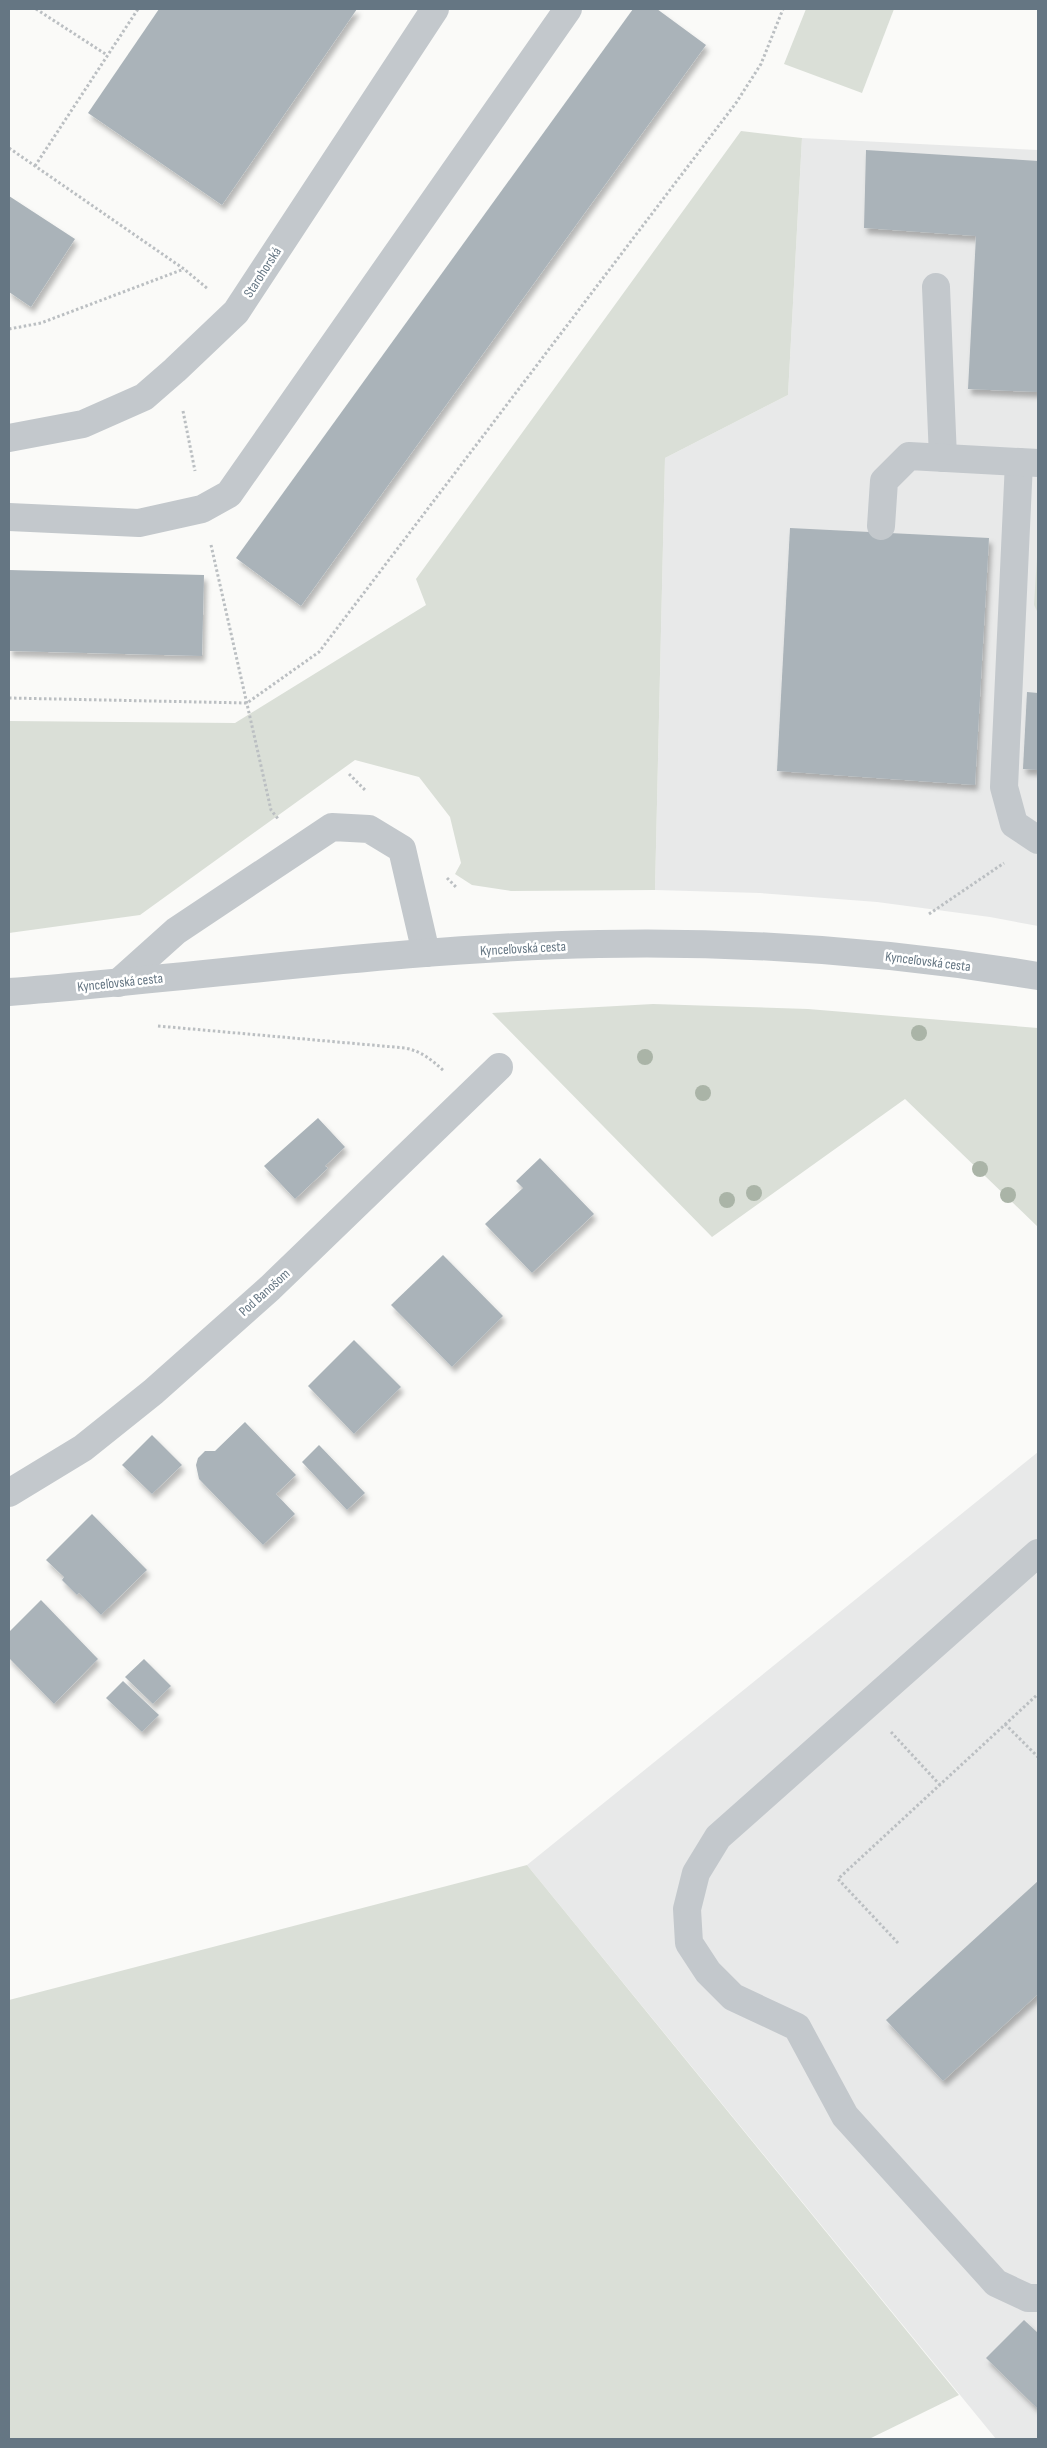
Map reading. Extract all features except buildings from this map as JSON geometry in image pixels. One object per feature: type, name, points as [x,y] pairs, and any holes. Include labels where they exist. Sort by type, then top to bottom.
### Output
[{"type":"street","name":"Starohorská","points":[[9,438],[83,424],[144,397],[236,312],[435,9]]},
{"type":"street","points":[[9,517],[139,523],[202,509],[228,494],[568,9]]},
{"type":"street","points":[[936,287],[943,458]]},
{"type":"street","points":[[881,526],[884,481],[910,456],[1028,462],[1004,787],[1014,824],[1038,840]]},
{"type":"street","points":[[118,983],[176,931],[332,826],[370,829],[402,849],[426,953]]},
{"type":"street","name":"Kynceľovská cesta","points":[[9,992],[426,953],[598,944],[791,948],[895,956],[1038,976]]},
{"type":"street","name":"Pod Banošom","points":[[9,1493],[83,1448],[153,1392],[291,1268],[499,1067]]},
{"type":"street","points":[[1038,1554],[718,1837],[696,1873],[688,1909],[689,1943],[708,1972],[733,1997],[797,2027],[845,2116],[996,2283],[1028,2298],[1038,2298]]},
{"type":"path","points":[[36,9],[107,54]]},
{"type":"path","points":[[35,166],[138,9]]},
{"type":"path","points":[[9,698],[247,703],[319,652],[736,103],[761,64],[783,9]]},
{"type":"path","points":[[9,148],[184,269],[236,312]]},
{"type":"path","points":[[9,329],[41,323],[184,269]]},
{"type":"path","points":[[175,370],[202,509],[271,810],[284,826]]},
{"type":"path","points":[[929,914],[1005,862]]},
{"type":"path","points":[[158,1026],[414,1050],[430,1058],[469,1095]]},
{"type":"path","points":[[898,1944],[838,1879],[1038,1694]]},
{"type":"path","points":[[1006,1724],[1038,1757]]},
{"type":"path","points":[[904,1745],[940,1785]]},
{"type":"shaded area","points":[[806,9],[894,9],[862,93],[784,64]]},
{"type":"shaded area","points":[[741,131],[802,138],[788,395],[665,458],[655,890],[511,891],[472,885],[455,874],[461,863],[450,817],[419,777],[355,760],[140,915],[9,933],[9,721],[235,723],[426,605],[416,579]]},
{"type":"shaded area","points":[[802,138],[1038,150],[1038,926],[990,917],[877,902],[760,893],[655,890],[665,458],[788,395]]},
{"type":"shaded area","points":[[1038,542],[1038,613],[1034,605]]},
{"type":"shaded area","points":[[653,1004],[808,1009],[1038,1028],[1038,1227],[905,1099],[712,1237],[492,1013]]},
{"type":"shaded area","points":[[1038,1452],[1038,2439],[996,2439],[527,1865]]},
{"type":"shaded area","points":[[527,1865],[959,2395],[869,2439],[9,2439],[9,2000]]}]
